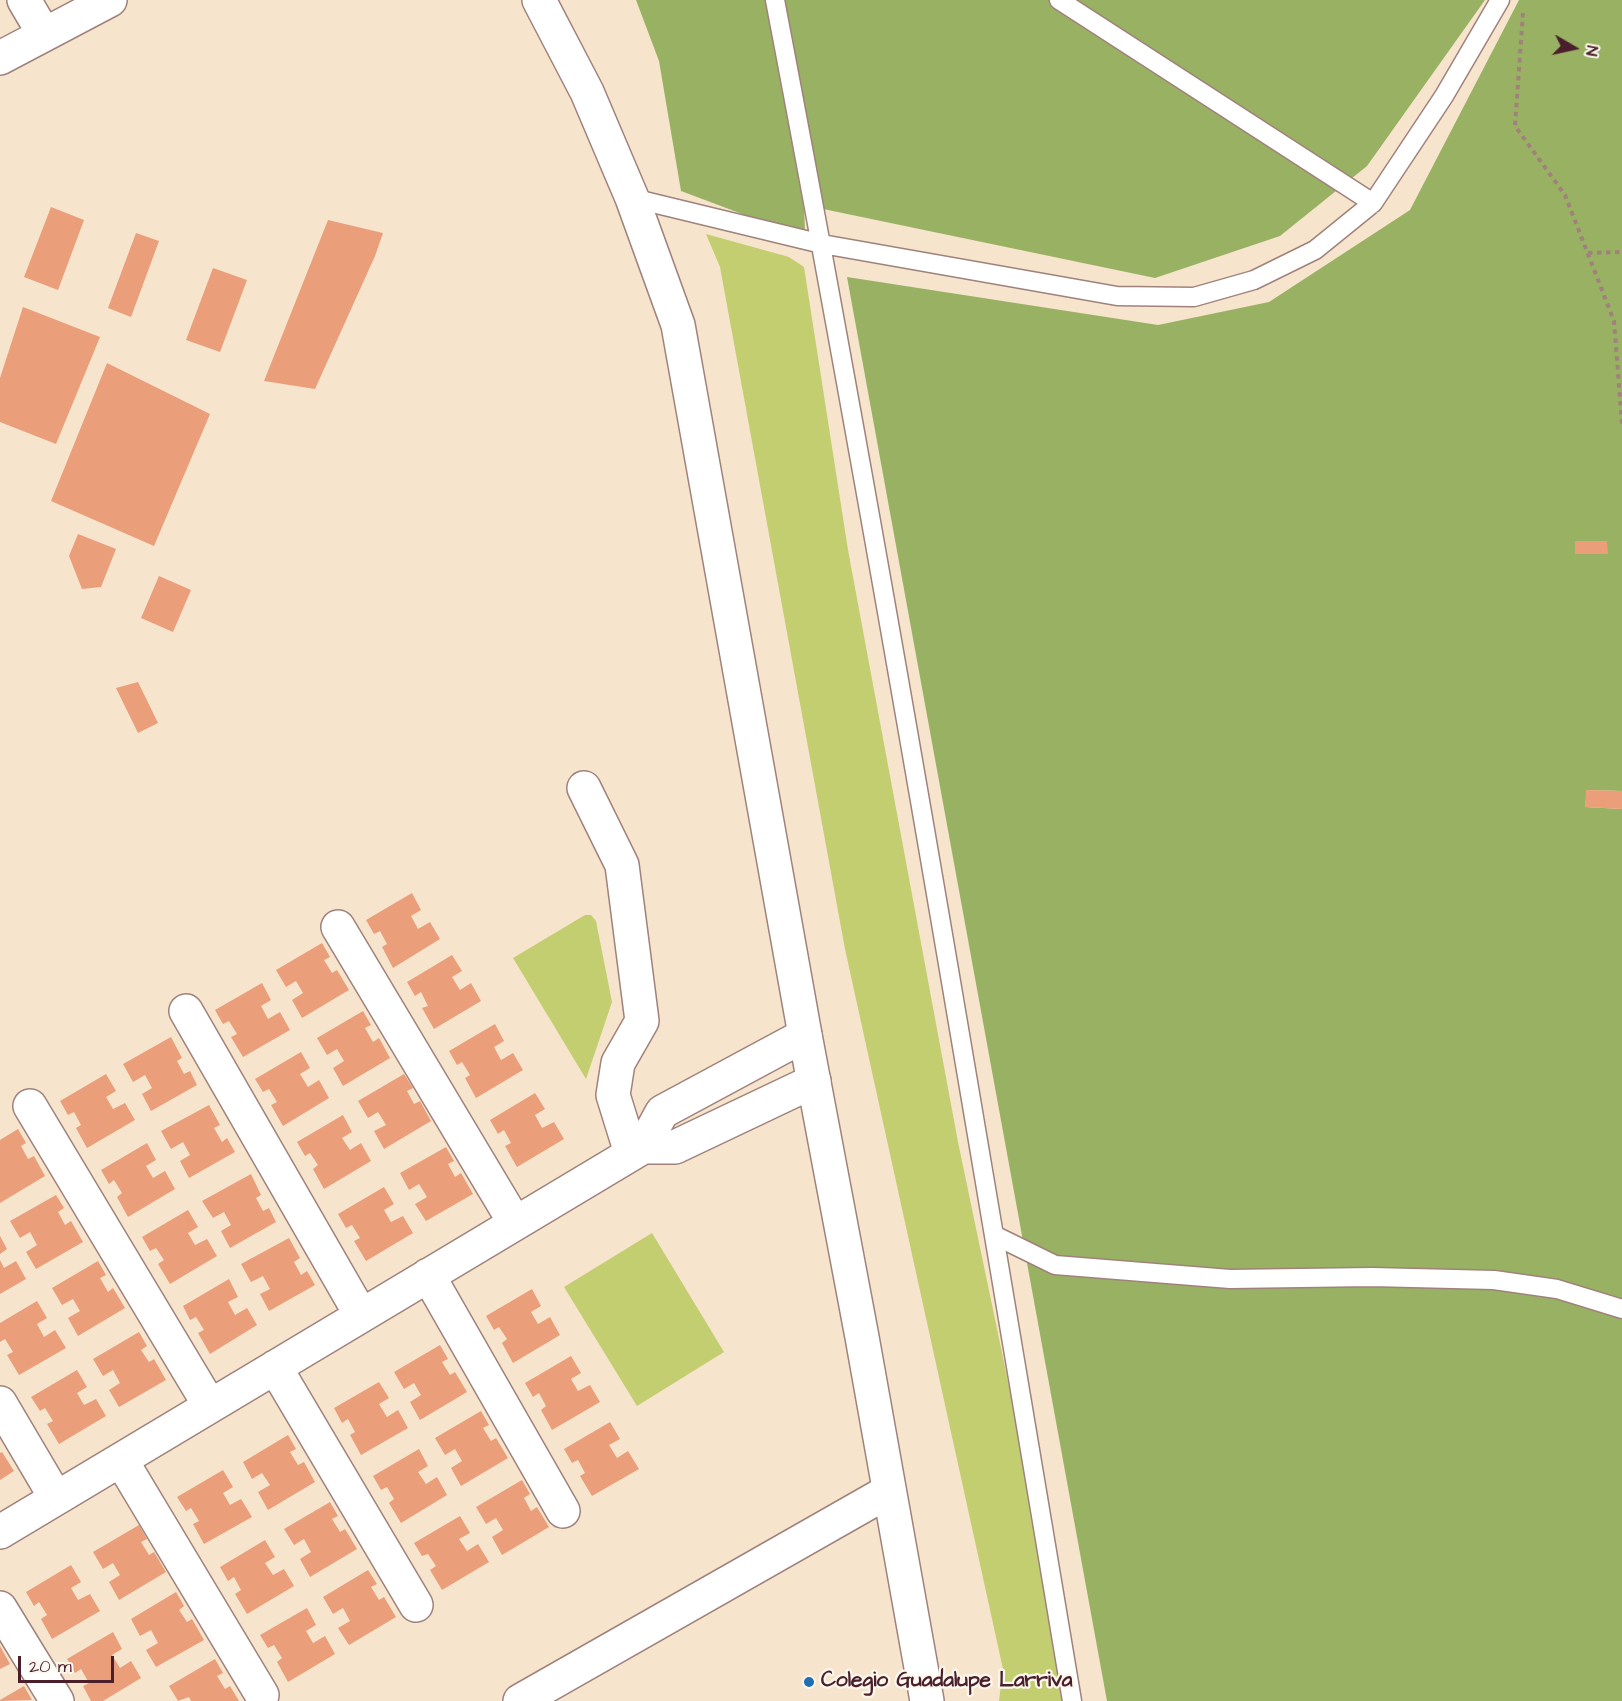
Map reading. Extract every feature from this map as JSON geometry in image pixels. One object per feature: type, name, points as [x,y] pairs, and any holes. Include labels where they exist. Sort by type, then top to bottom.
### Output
[{"type":"street","points":[[24,0],[44,34]]},
{"type":"street","points":[[0,58],[110,0]]},
{"type":"street","points":[[539,0],[587,92],[632,198],[678,325],[927,1701]]},
{"type":"street","points":[[584,788],[622,865],[624,876],[642,1020],[618,1063],[613,1095],[637,1150]]},
{"type":"street","points":[[338,927],[515,1223]]},
{"type":"street","points":[[186,1011],[361,1315]]},
{"type":"street","points":[[0,1532],[637,1150],[662,1112],[805,1035]]},
{"type":"street","points":[[637,1150],[675,1147],[814,1081]]},
{"type":"street","points":[[30,1106],[210,1406]]},
{"type":"street","points":[[428,1275],[563,1511]]},
{"type":"street","points":[[275,1367],[416,1605]]},
{"type":"street","points":[[0,1402],[56,1498]]},
{"type":"street","points":[[121,1460],[262,1695]]},
{"type":"street","points":[[520,1701],[889,1491]]},
{"type":"street","points":[[0,1608],[57,1701]]},
{"type":"lane","points":[[775,0],[822,244],[994,1235],[1072,1701]]},
{"type":"lane","points":[[1059,0],[1373,203]]},
{"type":"lane","points":[[632,198],[822,244],[1117,296],[1194,297],[1254,280],[1315,250],[1373,203],[1444,96],[1500,0]]},
{"type":"lane","points":[[994,1235],[1055,1265],[1230,1279],[1372,1277],[1494,1280],[1557,1289],[1622,1309]]},
{"type":"path","points":[[1523,12],[1515,126],[1565,195],[1614,321],[1622,424]]},
{"type":"path","points":[[1588,254],[1622,252]]},
{"type":"green space","points":[[636,0],[1485,0],[1367,166],[1280,236],[1155,278],[804,205],[805,231],[798,235],[681,191],[659,61]]},
{"type":"green space","points":[[1519,0],[1622,0],[1622,791],[1587,790],[1585,807],[1622,809],[1622,1701],[1107,1701],[847,277],[1158,325],[1269,302],[1410,210]],"holes":[[[1576,541],[1607,541],[1607,554],[1575,554]]]},
{"type":"green space","points":[[706,234],[789,257],[804,267],[848,550],[958,1142],[1063,1645],[1072,1701],[999,1701],[1003,1669],[845,949],[720,267]]},
{"type":"green space","points":[[585,915],[591,915],[596,921],[612,1002],[586,1079],[513,958]]},
{"type":"green space","points":[[652,1233],[724,1352],[637,1406],[564,1287]]},
{"type":"building","points":[[51,207],[84,220],[58,290],[24,277]]},
{"type":"building","points":[[328,220],[383,233],[375,256],[315,389],[264,381]]},
{"type":"building","points":[[136,233],[159,241],[131,317],[108,308]]},
{"type":"building","points":[[213,268],[247,280],[220,352],[186,340]]},
{"type":"building","points":[[23,307],[100,337],[56,444],[0,422],[0,378]]},
{"type":"building","points":[[107,363],[210,414],[154,546],[51,501]]},
{"type":"building","points":[[78,534],[116,549],[101,587],[82,589],[69,556]]},
{"type":"building","points":[[1575,541],[1607,541],[1608,554],[1575,554]]},
{"type":"building","points":[[159,576],[191,590],[173,632],[141,618]]},
{"type":"building","points":[[138,682],[158,723],[138,733],[116,688]]},
{"type":"building","points":[[1586,790],[1622,791],[1622,809],[1585,807]]},
{"type":"building","points":[[412,893],[421,910],[411,916],[418,929],[430,922],[440,939],[393,968],[382,947],[387,944],[380,931],[374,934],[366,920]]},
{"type":"building","points":[[322,943],[330,957],[324,960],[332,973],[337,970],[349,990],[302,1018],[292,1000],[303,993],[296,981],[286,987],[276,970]]},
{"type":"building","points":[[452,955],[462,971],[452,977],[460,990],[471,983],[481,1001],[434,1029],[422,1008],[428,1006],[421,992],[415,996],[407,982]]},
{"type":"building","points":[[262,983],[271,1000],[261,1006],[268,1019],[280,1012],[290,1030],[243,1057],[231,1037],[237,1034],[229,1021],[223,1024],[215,1010]]},
{"type":"building","points":[[363,1011],[371,1025],[365,1028],[373,1042],[379,1038],[390,1058],[343,1086],[333,1068],[344,1061],[337,1049],[327,1055],[317,1038]]},
{"type":"building","points":[[495,1024],[504,1041],[494,1047],[501,1060],[513,1053],[523,1070],[476,1098],[465,1078],[470,1075],[462,1062],[457,1065],[449,1051]]},
{"type":"building","points":[[171,1037],[182,1058],[177,1061],[184,1074],[190,1071],[197,1085],[151,1111],[142,1094],[152,1088],[145,1075],[133,1082],[123,1064]]},
{"type":"building","points":[[301,1052],[310,1068],[300,1074],[308,1087],[319,1080],[329,1098],[283,1126],[271,1105],[277,1102],[269,1089],[263,1092],[255,1079]]},
{"type":"building","points":[[106,1074],[116,1091],[106,1097],[113,1109],[125,1103],[135,1120],[87,1148],[76,1128],[81,1125],[74,1112],[68,1115],[60,1101]]},
{"type":"building","points":[[404,1074],[413,1088],[407,1091],[414,1104],[420,1101],[431,1121],[384,1149],[374,1131],[386,1125],[378,1112],[368,1118],[358,1101]]},
{"type":"building","points":[[535,1093],[545,1109],[535,1115],[542,1128],[554,1122],[564,1139],[517,1167],[505,1146],[511,1143],[504,1130],[498,1134],[490,1120]]},
{"type":"building","points":[[209,1105],[220,1125],[214,1128],[222,1142],[227,1138],[235,1152],[189,1178],[180,1161],[190,1155],[183,1142],[171,1149],[161,1131]]},
{"type":"building","points":[[343,1115],[352,1132],[342,1138],[350,1150],[361,1143],[371,1161],[324,1189],[313,1169],[318,1165],[310,1153],[305,1156],[297,1142]]},
{"type":"building","points":[[18,1129],[26,1143],[21,1146],[28,1159],[34,1156],[45,1176],[0,1203],[0,1140]]},
{"type":"building","points":[[147,1143],[156,1160],[146,1166],[153,1178],[165,1171],[175,1189],[128,1217],[117,1197],[122,1193],[114,1180],[109,1184],[101,1170]]},
{"type":"building","points":[[446,1147],[454,1161],[448,1164],[455,1177],[461,1173],[473,1194],[426,1221],[415,1204],[427,1197],[419,1184],[409,1190],[400,1173]]},
{"type":"building","points":[[251,1174],[261,1195],[256,1198],[263,1211],[269,1208],[276,1222],[230,1248],[221,1231],[231,1225],[224,1212],[213,1218],[202,1201]]},
{"type":"building","points":[[384,1187],[394,1204],[384,1210],[391,1222],[403,1216],[413,1233],[366,1261],[354,1241],[360,1238],[352,1225],[346,1228],[338,1214]]},
{"type":"building","points":[[56,1195],[64,1208],[58,1212],[65,1225],[71,1221],[83,1242],[36,1269],[26,1252],[37,1245],[30,1232],[20,1238],[10,1221]]},
{"type":"building","points":[[188,1210],[198,1227],[188,1233],[195,1245],[207,1239],[217,1256],[170,1284],[158,1264],[164,1260],[156,1248],[150,1251],[142,1237]]},
{"type":"building","points":[[0,1236],[7,1249],[0,1254]]},
{"type":"building","points":[[289,1238],[300,1258],[294,1262],[301,1275],[307,1271],[315,1285],[269,1311],[260,1294],[270,1289],[263,1276],[251,1282],[241,1264]]},
{"type":"building","points":[[0,1260],[4,1268],[16,1261],[26,1279],[0,1294]]},
{"type":"building","points":[[98,1261],[106,1275],[100,1278],[108,1292],[113,1288],[125,1308],[78,1336],[68,1318],[80,1311],[73,1299],[62,1305],[52,1288]]},
{"type":"building","points":[[229,1279],[238,1297],[228,1302],[235,1315],[247,1308],[257,1325],[210,1354],[198,1333],[204,1330],[196,1317],[190,1320],[183,1306]]},
{"type":"building","points":[[532,1289],[541,1306],[531,1312],[538,1324],[550,1317],[560,1335],[513,1363],[502,1343],[507,1339],[499,1327],[494,1330],[486,1316]]},
{"type":"building","points":[[37,1301],[47,1318],[37,1324],[44,1337],[55,1330],[66,1348],[19,1375],[7,1355],[13,1352],[5,1339],[0,1342],[0,1323]]},
{"type":"building","points":[[139,1332],[147,1346],[141,1350],[149,1362],[154,1359],[166,1380],[119,1407],[109,1390],[120,1383],[113,1370],[103,1376],[93,1359]]},
{"type":"building","points":[[440,1345],[448,1359],[442,1362],[450,1375],[455,1372],[467,1392],[420,1420],[410,1402],[421,1395],[414,1383],[404,1389],[394,1372]]},
{"type":"building","points":[[571,1356],[581,1373],[571,1379],[578,1391],[590,1385],[600,1402],[552,1430],[541,1410],[546,1406],[539,1393],[533,1397],[525,1383]]},
{"type":"building","points":[[77,1370],[87,1387],[77,1393],[84,1405],[96,1399],[106,1416],[59,1444],[47,1424],[53,1421],[45,1408],[40,1411],[31,1397]]},
{"type":"building","points":[[379,1382],[389,1398],[379,1404],[387,1417],[398,1410],[408,1428],[361,1455],[350,1435],[355,1432],[348,1419],[342,1423],[334,1408]]},
{"type":"building","points":[[481,1411],[489,1425],[483,1428],[491,1441],[496,1438],[508,1458],[461,1486],[451,1468],[462,1461],[455,1449],[445,1455],[435,1438]]},
{"type":"building","points":[[610,1422],[620,1439],[609,1445],[617,1458],[628,1451],[639,1469],[592,1496],[580,1476],[585,1473],[578,1460],[572,1463],[564,1449]]},
{"type":"building","points":[[288,1435],[296,1449],[290,1452],[298,1465],[304,1462],[315,1482],[268,1510],[258,1492],[270,1485],[262,1473],[252,1479],[243,1462]]},
{"type":"building","points":[[419,1449],[428,1466],[418,1472],[426,1484],[437,1477],[447,1495],[401,1523],[389,1503],[394,1499],[387,1487],[381,1490],[373,1476]]},
{"type":"building","points":[[2,1452],[14,1471],[0,1480],[0,1453]]},
{"type":"building","points":[[223,1470],[233,1487],[223,1493],[230,1505],[241,1499],[252,1517],[204,1544],[193,1524],[199,1521],[191,1508],[186,1511],[177,1497]]},
{"type":"building","points":[[522,1480],[530,1494],[524,1498],[531,1511],[537,1507],[549,1527],[502,1555],[492,1537],[503,1530],[496,1518],[486,1524],[476,1507]]},
{"type":"building","points":[[330,1502],[338,1516],[332,1519],[340,1532],[345,1529],[357,1549],[310,1577],[300,1559],[311,1552],[304,1539],[294,1545],[284,1529]]},
{"type":"building","points":[[460,1516],[470,1533],[459,1539],[467,1551],[478,1544],[489,1562],[442,1590],[430,1570],[436,1566],[428,1554],[422,1556],[414,1543]]},
{"type":"building","points":[[139,1525],[147,1539],[141,1542],[149,1555],[154,1552],[166,1572],[119,1600],[109,1582],[120,1575],[113,1563],[103,1569],[93,1552]]},
{"type":"building","points":[[265,1540],[275,1557],[265,1563],[273,1575],[284,1569],[294,1586],[247,1614],[235,1594],[241,1590],[234,1577],[228,1581],[220,1567]]},
{"type":"building","points":[[71,1565],[81,1582],[71,1588],[78,1600],[90,1594],[100,1611],[52,1639],[41,1619],[47,1615],[39,1602],[34,1606],[26,1592]]},
{"type":"building","points":[[368,1570],[377,1584],[371,1587],[379,1600],[384,1597],[396,1617],[349,1645],[338,1628],[350,1621],[343,1608],[333,1614],[323,1597]]},
{"type":"building","points":[[176,1592],[184,1606],[179,1610],[187,1622],[192,1619],[204,1640],[156,1667],[146,1650],[158,1643],[151,1630],[140,1636],[131,1619]]},
{"type":"building","points":[[307,1608],[316,1625],[306,1631],[313,1643],[325,1636],[335,1654],[288,1682],[277,1662],[282,1658],[274,1645],[268,1648],[260,1635]]},
{"type":"building","points":[[113,1632],[122,1649],[112,1655],[120,1668],[131,1661],[141,1678],[103,1701],[91,1701],[83,1686],[89,1683],[81,1669],[75,1673],[67,1659]]},
{"type":"building","points":[[0,1646],[10,1664],[0,1669]]},
{"type":"building","points":[[215,1659],[223,1673],[217,1676],[225,1689],[230,1686],[239,1701],[191,1701],[189,1697],[178,1701],[169,1686]]},
{"type":"building","points":[[24,1686],[32,1700],[0,1701],[0,1700]]},
{"type":"place","name":"Colegio Guadalupe Larriva","points":[[809,1682]]}]
